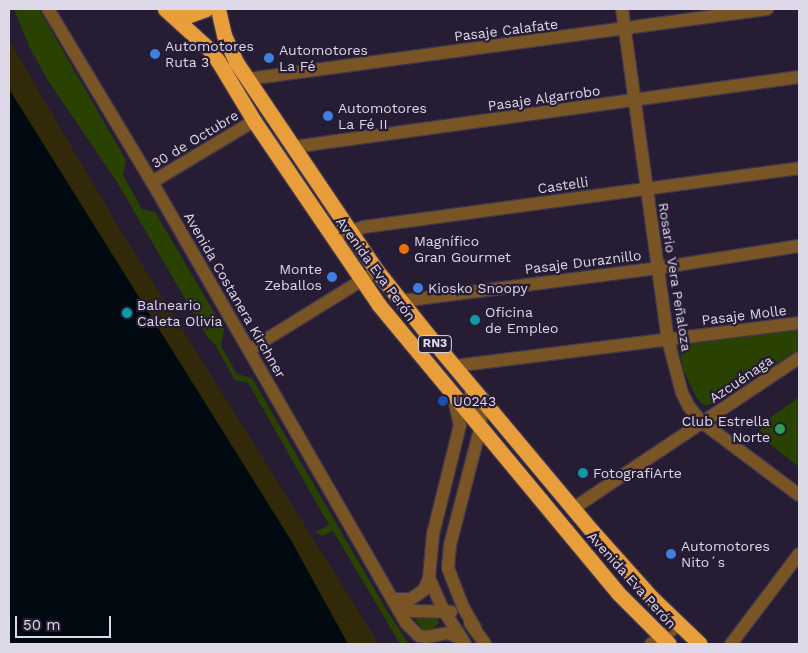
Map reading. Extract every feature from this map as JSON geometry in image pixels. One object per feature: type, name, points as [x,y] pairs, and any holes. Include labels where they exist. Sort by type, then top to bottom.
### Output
[{"type":"highway","name":"Avenida Eva Perón","points":[[168,12],[187,16],[206,9]]},
{"type":"highway","name":"Avenida Eva Perón","points":[[218,9],[230,50],[377,271],[457,370],[574,508],[652,598],[700,644]]},
{"type":"highway","name":"Avenida Eva Perón","points":[[168,12],[210,50],[254,121],[362,282],[452,392],[470,417],[661,642]]},
{"type":"highway","points":[[452,392],[458,394],[464,392],[457,370]]},
{"type":"highway","points":[[470,417],[488,417],[511,446],[527,453]]},
{"type":"street","name":"Avenida Costanera Kirchner","points":[[48,9],[152,182],[406,622],[419,636],[426,637],[448,633],[463,642]]},
{"type":"street","name":"Rosario Vera Peñaloza","points":[[622,9],[668,340],[682,393],[688,407],[703,423],[799,495]]},
{"type":"street","name":"Pasaje Calafate","points":[[248,79],[624,30],[767,9]]},
{"type":"street","name":"Pasaje Algarrobo","points":[[293,147],[799,77]]},
{"type":"street","name":"30 de Octubre","points":[[152,182],[254,121]]},
{"type":"street","name":"Castelli","points":[[331,236],[349,230],[799,168]]},
{"type":"street","name":"Pasaje Duraznillo","points":[[401,301],[658,268],[799,246]]},
{"type":"street","points":[[249,350],[377,271]]},
{"type":"street","name":"Pasaje Molle","points":[[457,370],[799,323]]},
{"type":"street","name":"Azcuénaga","points":[[574,508],[799,358]]},
{"type":"street","points":[[392,599],[411,599],[424,590],[429,578],[433,534],[470,417],[457,370]]},
{"type":"street","points":[[480,429],[448,558],[452,583],[485,644]]},
{"type":"street","points":[[731,644],[799,554]]},
{"type":"street","points":[[429,578],[444,611],[463,642]]},
{"type":"street","points":[[392,599],[412,611],[444,611],[464,618],[475,628]]},
{"type":"street","points":[[661,642],[679,625]]},
{"type":"green space","points":[[14,9],[39,9],[126,160],[123,175],[142,209],[155,212],[224,329],[221,346],[237,374],[252,378],[386,609],[409,644],[400,644],[333,531],[322,536],[315,532],[329,525],[262,407],[248,383],[235,380],[214,343],[208,338],[117,182],[47,79],[30,48]]},
{"type":"green space","points":[[799,328],[799,349],[713,404],[705,406],[696,397],[683,369],[680,352],[682,347],[690,343]]},
{"type":"green space","name":"Club Estrella Norte","points":[[799,397],[799,467],[758,435],[764,422]]},
{"type":"green space","points":[[437,616],[439,623],[431,631],[424,631],[414,618]]},
{"type":"sand","name":"Balneario Caleta Olivia","points":[[9,40],[118,226],[379,644],[291,644],[9,201]]},
{"type":"shaded area","points":[[9,89],[292,542],[348,644],[9,644]]},
{"type":"place","name":"Automotores Ruta 3","points":[[155,54]]},
{"type":"place","name":"Automotores La Fé","points":[[269,58]]},
{"type":"place","name":"Automotores La Fé II","points":[[328,116]]},
{"type":"place","name":"Magnífico Gran Gourmet","points":[[404,249]]},
{"type":"place","name":"Monte Zeballos","points":[[332,277]]},
{"type":"place","name":"Kiosko Snoopy","points":[[418,288]]},
{"type":"place","name":"Balneario Caleta Olivia","points":[[127,313]]},
{"type":"place","name":"Oficina de Empleo","points":[[475,320]]},
{"type":"place","name":"U0243","points":[[443,401]]},
{"type":"place","name":"Club Estrella Norte","points":[[780,429]]},
{"type":"place","name":"FotografiArte","points":[[583,473]]},
{"type":"place","name":"Automotores Nito´s","points":[[671,554]]}]
